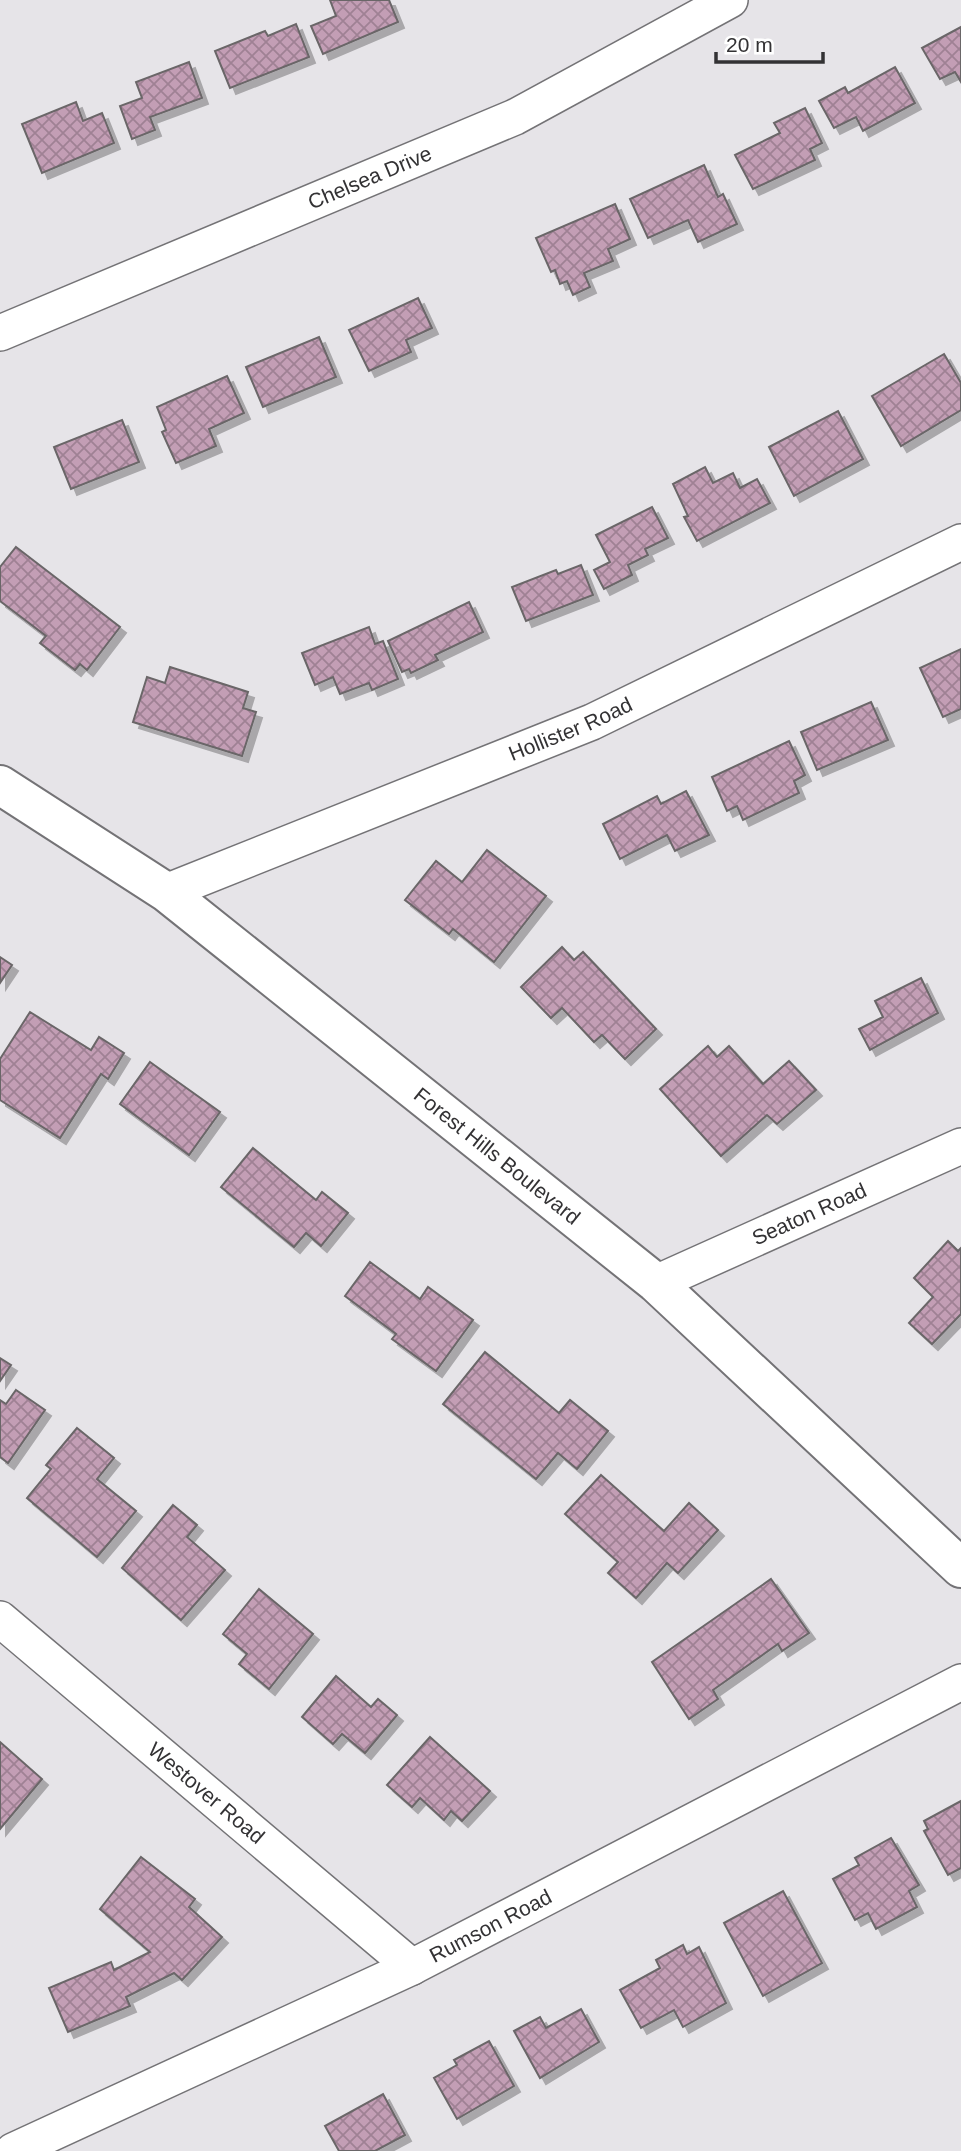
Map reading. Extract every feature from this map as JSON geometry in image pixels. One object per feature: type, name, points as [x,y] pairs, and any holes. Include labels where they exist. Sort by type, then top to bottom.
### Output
[{"type":"street","name":"Chelsea Drive","points":[[0,333],[515,117],[730,0]]},
{"type":"street","name":"Hollister Road","points":[[166,892],[592,722],[961,542]]},
{"type":"street","name":"Forest Hills Boulevard","points":[[0,785],[166,892],[656,1283],[961,1568]]},
{"type":"street","name":"Seaton Road","points":[[656,1283],[961,1146]]},
{"type":"street","name":"Westover Road","points":[[0,1619],[412,1967]]},
{"type":"street","name":"Rumson Road","points":[[13,2151],[412,1967],[961,1682]]},
{"type":"building","points":[[330,0],[389,0],[398,22],[323,54],[311,26],[336,16]]},
{"type":"building","points":[[296,24],[309,57],[230,88],[215,51],[265,31],[268,36]]},
{"type":"building","points":[[961,27],[961,82],[955,72],[940,79],[922,48]]},
{"type":"building","points":[[189,62],[202,98],[150,117],[155,130],[132,139],[120,106],[142,98],[136,82]]},
{"type":"building","points":[[895,67],[915,103],[863,131],[856,117],[834,128],[819,101],[845,87],[848,93]]},
{"type":"building","points":[[76,102],[83,121],[102,113],[114,143],[42,173],[22,124]]},
{"type":"building","points":[[805,108],[822,143],[810,149],[815,160],[753,189],[735,155],[780,133],[774,123]]},
{"type":"building","points":[[704,165],[718,197],[723,194],[737,224],[698,242],[688,220],[648,238],[630,199]]},
{"type":"building","points":[[615,204],[630,239],[608,249],[613,261],[584,273],[590,287],[573,295],[567,281],[560,284],[555,270],[551,272],[536,238]]},
{"type":"building","points":[[418,298],[432,328],[406,340],[411,352],[369,371],[349,330]]},
{"type":"building","points":[[319,337],[336,377],[263,407],[246,367]]},
{"type":"building","points":[[944,354],[961,383],[961,410],[901,446],[872,396]]},
{"type":"building","points":[[227,376],[244,413],[209,429],[216,446],[176,463],[162,432],[166,430],[157,407]]},
{"type":"building","points":[[838,411],[863,459],[794,496],[769,447]]},
{"type":"building","points":[[122,420],[139,462],[71,489],[54,447]]},
{"type":"building","points":[[705,467],[713,483],[733,473],[740,488],[757,479],[770,503],[697,541],[684,517],[688,516],[673,484]]},
{"type":"building","points":[[652,507],[668,538],[645,549],[648,555],[628,565],[632,575],[604,589],[594,570],[610,562],[596,535]]},
{"type":"building","points":[[16,547],[120,627],[87,670],[80,664],[75,670],[40,643],[46,636],[0,601],[0,567]]},
{"type":"building","points":[[581,565],[593,595],[526,621],[512,587],[556,570],[558,574]]},
{"type":"building","points":[[469,602],[483,632],[435,655],[438,660],[411,673],[409,669],[402,672],[388,641]]},
{"type":"building","points":[[369,627],[375,644],[383,641],[398,679],[372,690],[369,683],[340,694],[333,677],[315,685],[302,653]]},
{"type":"building","points":[[961,649],[961,709],[943,717],[920,668]]},
{"type":"building","points":[[170,667],[248,692],[243,708],[256,712],[242,756],[133,722],[147,677],[165,683]]},
{"type":"building","points":[[871,702],[888,740],[817,770],[801,732]]},
{"type":"building","points":[[789,741],[805,775],[794,781],[799,793],[743,820],[737,806],[727,811],[712,777]]},
{"type":"building","points":[[686,791],[709,835],[675,851],[667,835],[620,859],[603,824],[657,796],[661,804]]},
{"type":"building","points":[[487,850],[546,896],[494,962],[453,929],[449,934],[405,900],[436,861],[462,882]]},
{"type":"building","points":[[562,947],[574,960],[583,952],[656,1029],[625,1059],[602,1035],[594,1042],[562,1008],[551,1018],[521,987]]},
{"type":"building","points":[[0,957],[12,965],[0,983]]},
{"type":"building","points":[[921,978],[938,1013],[870,1050],[859,1029],[883,1017],[875,1001]]},
{"type":"building","points":[[30,1012],[91,1050],[99,1037],[124,1053],[108,1079],[101,1074],[60,1138],[0,1100],[0,1059]]},
{"type":"building","points":[[708,1046],[717,1057],[729,1046],[763,1084],[789,1061],[816,1090],[777,1124],[767,1115],[721,1156],[660,1089]]},
{"type":"building","points":[[150,1062],[220,1112],[189,1155],[120,1104]]},
{"type":"building","points":[[253,1148],[316,1200],[322,1192],[348,1213],[321,1246],[306,1233],[294,1247],[221,1187]]},
{"type":"building","points":[[948,1241],[958,1251],[961,1248],[961,1314],[932,1344],[909,1323],[933,1297],[914,1278]]},
{"type":"building","points":[[370,1262],[420,1299],[428,1287],[473,1320],[436,1371],[392,1339],[396,1334],[345,1296]]},
{"type":"building","points":[[485,1352],[559,1413],[570,1400],[608,1431],[577,1469],[558,1453],[536,1479],[443,1404]]},
{"type":"building","points":[[0,1358],[11,1365],[0,1381]]},
{"type":"building","points":[[16,1390],[45,1410],[8,1463],[0,1457],[0,1400],[6,1404]]},
{"type":"building","points":[[77,1428],[114,1458],[97,1479],[136,1511],[97,1557],[27,1498],[51,1469],[46,1465]]},
{"type":"building","points":[[601,1475],[664,1531],[689,1503],[718,1530],[678,1573],[667,1563],[636,1598],[608,1573],[618,1562],[565,1514]]},
{"type":"building","points":[[173,1505],[197,1525],[187,1537],[225,1570],[181,1620],[122,1568]]},
{"type":"building","points":[[771,1579],[809,1633],[782,1651],[778,1644],[713,1690],[718,1699],[689,1719],[652,1662]]},
{"type":"building","points":[[259,1589],[313,1634],[269,1689],[239,1664],[247,1654],[223,1634]]},
{"type":"building","points":[[336,1676],[371,1707],[378,1699],[397,1715],[365,1753],[342,1734],[333,1744],[302,1717]]},
{"type":"building","points":[[430,1737],[490,1791],[462,1821],[451,1811],[444,1820],[420,1798],[412,1807],[387,1785]]},
{"type":"building","points":[[0,1742],[42,1779],[0,1829]]},
{"type":"building","points":[[961,1801],[961,1868],[948,1875],[924,1831],[928,1829],[924,1821]]},
{"type":"building","points":[[891,1838],[919,1885],[909,1891],[917,1907],[876,1929],[868,1913],[855,1920],[833,1879],[859,1865],[855,1858]]},
{"type":"building","points":[[141,1857],[195,1899],[189,1907],[222,1937],[182,1980],[174,1973],[126,1997],[130,2006],[68,2032],[49,1988],[111,1962],[114,1970],[150,1952],[100,1909]]},
{"type":"building","points":[[783,1891],[822,1963],[763,1996],[724,1923]]},
{"type":"building","points":[[683,1945],[687,1954],[699,1947],[726,2003],[683,2027],[674,2010],[641,2028],[620,1990],[660,1968],[656,1960]]},
{"type":"building","points":[[581,2009],[599,2042],[540,2078],[514,2031],[540,2017],[546,2028]]},
{"type":"building","points":[[489,2041],[514,2086],[457,2119],[434,2078],[457,2065],[454,2060]]},
{"type":"building","points":[[383,2094],[405,2135],[375,2151],[339,2151],[325,2126]]}]
